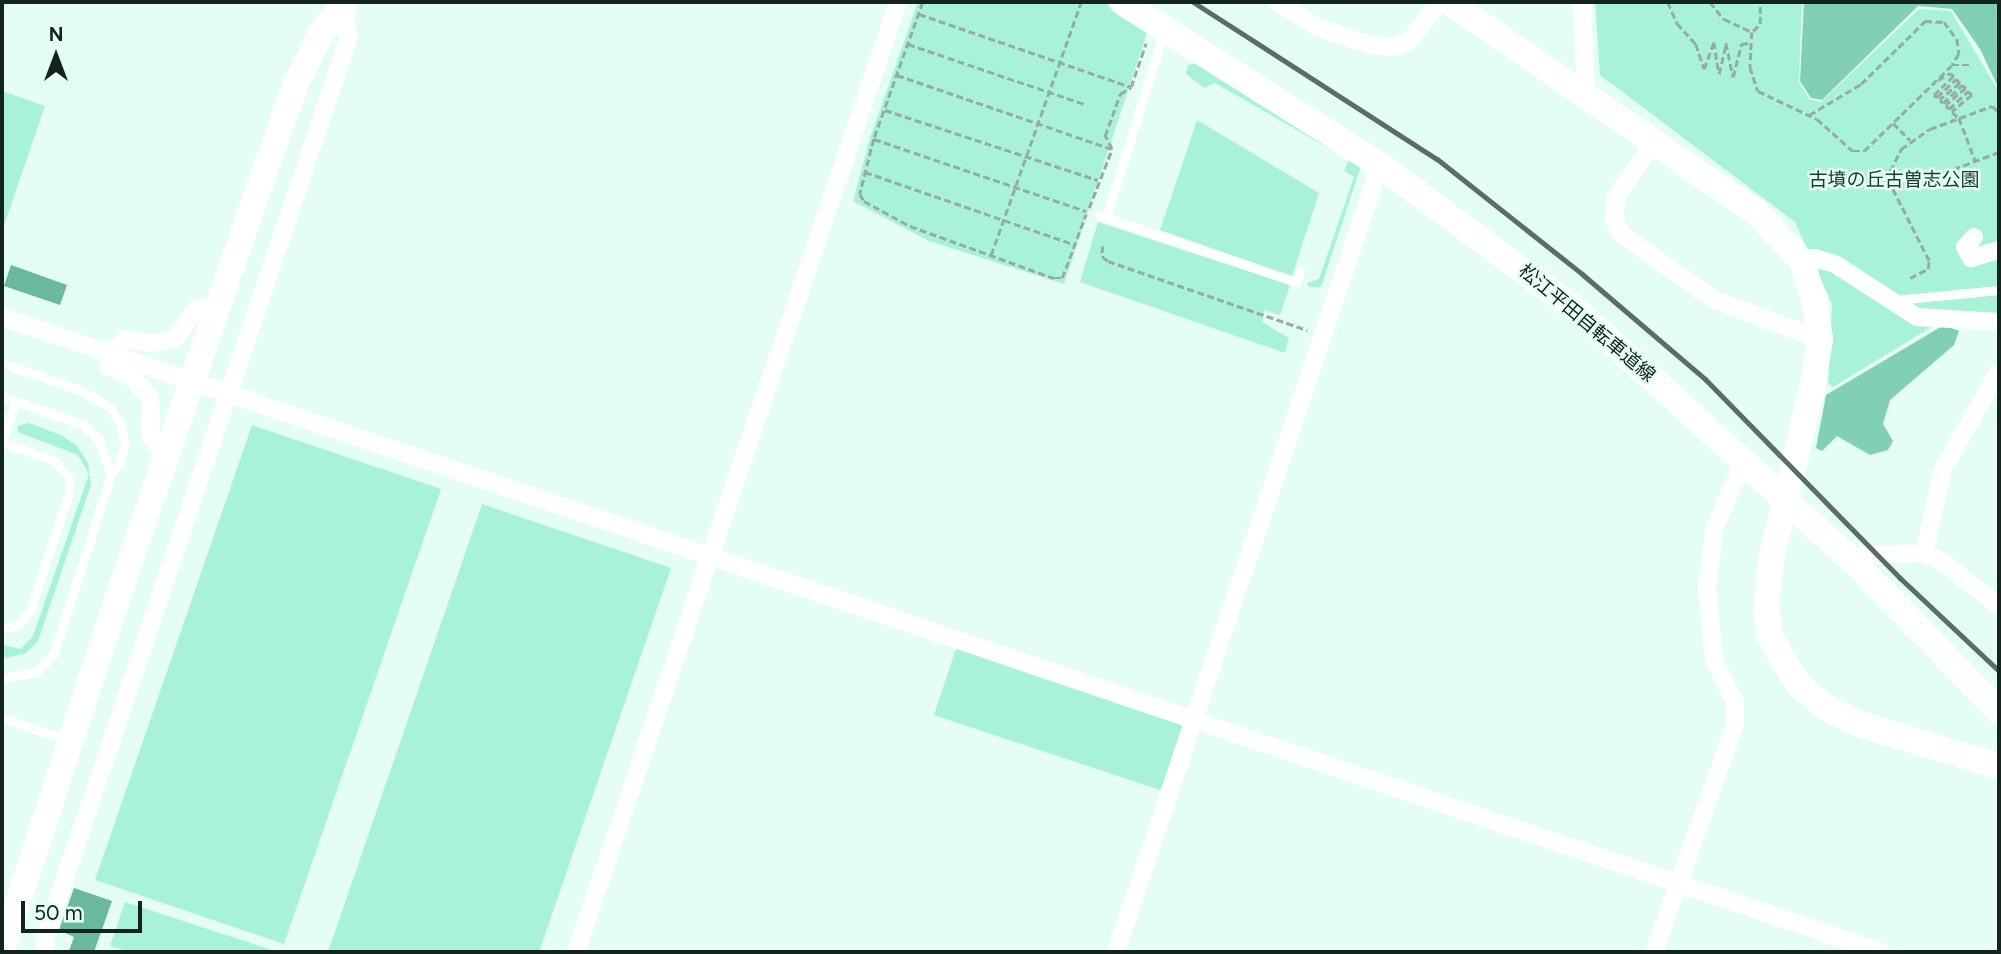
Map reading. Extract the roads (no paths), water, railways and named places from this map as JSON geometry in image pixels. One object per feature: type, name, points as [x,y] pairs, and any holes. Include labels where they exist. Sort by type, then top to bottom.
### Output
[{"type":"street","points":[[576,952],[898,2]]},
{"type":"street","name":"松江平田自転車道線","points":[[1122,2],[1154,31],[1380,165],[1578,312],[1745,458],[1854,562],[1999,711]]},
{"type":"street","points":[[1278,2],[1319,28],[1370,46],[1392,47],[1408,42],[1440,2]]},
{"type":"street","points":[[1449,2],[1756,212],[1801,260],[1815,303],[1820,340],[1777,526],[1767,618],[1770,637],[1798,684],[1825,706],[1862,725],[1999,766]]},
{"type":"street","points":[[1583,2],[1586,96]]},
{"type":"street","points":[[5,942],[69,741],[182,406],[295,86],[321,33],[345,3]]},
{"type":"street","points":[[45,952],[45,937],[348,40],[345,3]]},
{"type":"street","points":[[1654,142],[1616,197],[1614,220],[1621,234],[1715,299],[1820,340]]},
{"type":"street","points":[[1116,952],[1325,336],[1380,165]]},
{"type":"street","points":[[1974,237],[1965,247],[1971,258],[1999,250]]},
{"type":"street","points":[[1801,260],[1814,258],[1835,264],[1917,317],[1999,322]]},
{"type":"street","points":[[166,456],[151,438],[154,424],[150,399],[134,378],[108,366],[109,353],[126,340],[152,344],[175,339],[197,308],[216,308]]},
{"type":"street","points":[[2,317],[1881,952]]},
{"type":"street","points":[[1924,553],[1943,469],[1999,371]]},
{"type":"street","points":[[1654,952],[1735,724],[1735,702],[1714,661],[1707,587],[1715,527],[1745,458]]},
{"type":"street","points":[[1854,562],[1866,555],[1924,553],[1940,560],[1999,606]]},
{"type":"lane","points":[[1154,31],[1145,92],[1126,154],[1102,216],[1296,282],[1300,271]]},
{"type":"lane","points":[[1893,301],[1999,290]]},
{"type":"lane","points":[[2,363],[80,390],[110,408],[121,425],[124,445],[120,464],[111,474],[50,660],[27,676],[2,678]]},
{"type":"lane","points":[[2,396],[84,425],[99,440],[111,474]]},
{"type":"lane","points":[[2,629],[18,625],[30,611],[70,488],[68,477],[55,461],[2,441],[16,401]]},
{"type":"lane","points":[[2,718],[69,741]]},
{"type":"railway","points":[[1193,2],[1437,159],[1582,274],[1705,379],[1900,578],[1999,671]]},
{"type":"park label","name":"古墳の丘古曽志公園","points":[[1894,180]]}]
